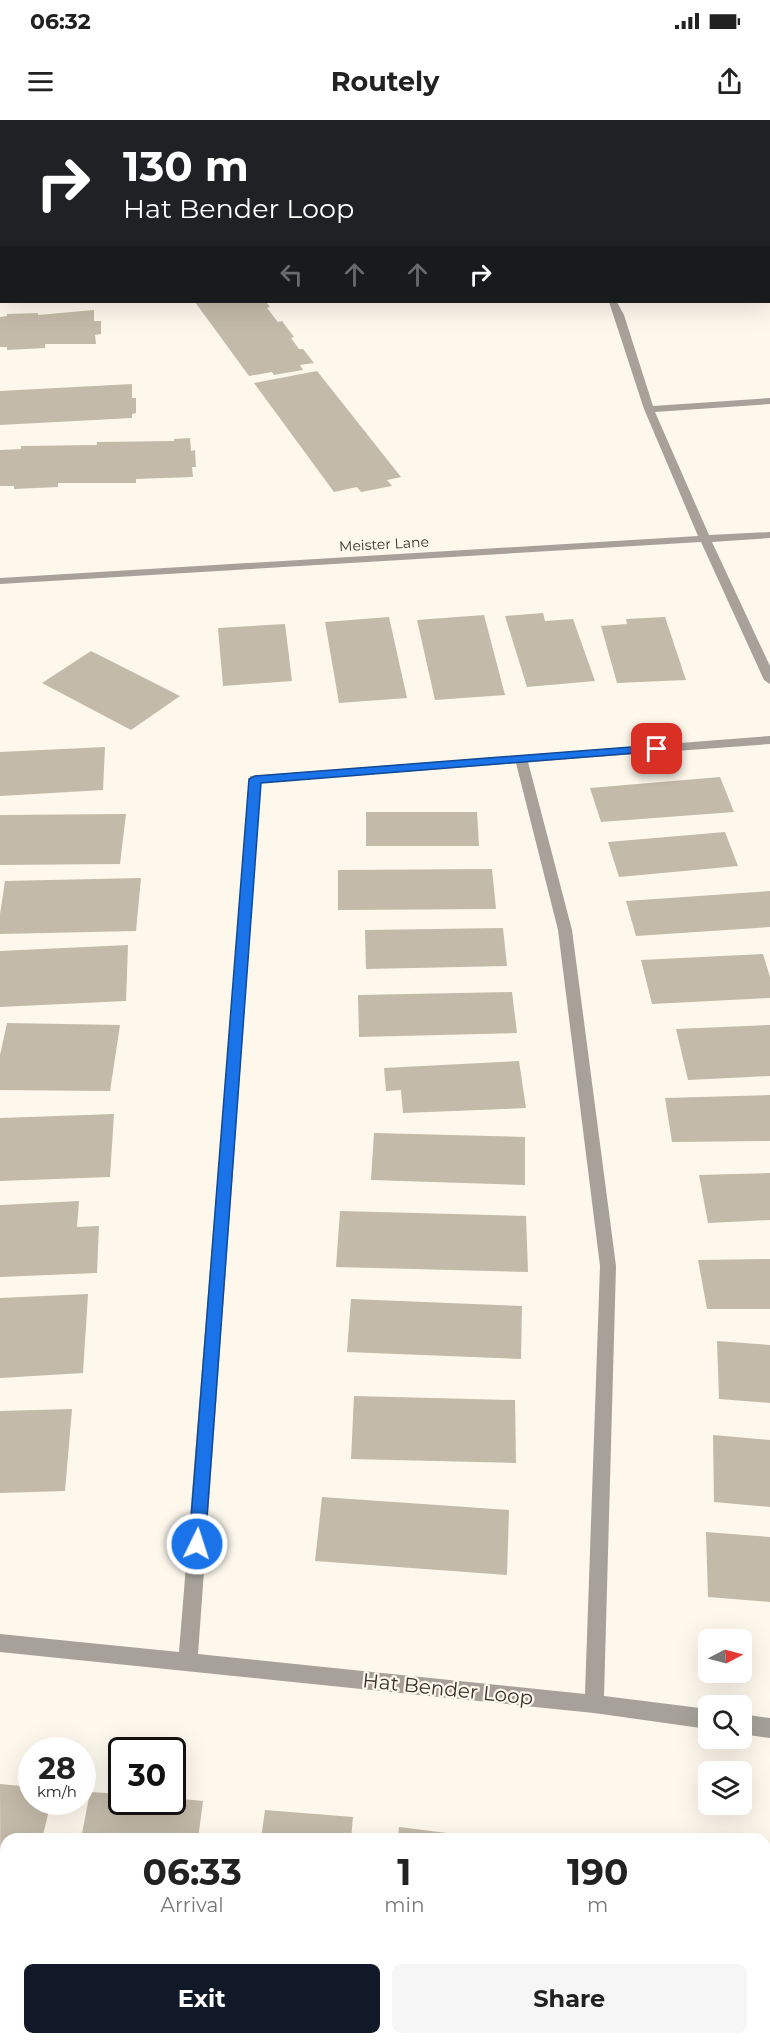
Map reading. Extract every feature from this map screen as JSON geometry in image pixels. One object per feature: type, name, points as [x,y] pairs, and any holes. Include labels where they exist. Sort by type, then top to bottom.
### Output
[{"type":"street","points":[[613,303],[622,321],[649,409],[704,540],[736,601],[770,680]]},
{"type":"street","points":[[649,409],[770,401]]},
{"type":"street","name":"Meister Lane","points":[[0,581],[770,535]]},
{"type":"street","points":[[188,1663],[255,779],[770,740]]},
{"type":"street","points":[[520,759],[565,930],[608,1266],[594,1704]]},
{"type":"street","name":"Hat Bender Loop","points":[[0,1643],[594,1704],[698,1718]]},
{"type":"street","points":[[752,1726],[770,1728]]},
{"type":"building","points":[[196,303],[267,303],[270,307],[267,308],[278,322],[282,321],[294,337],[291,338],[299,349],[303,349],[314,363],[300,365],[303,370],[249,376]]},
{"type":"building","points":[[94,310],[94,321],[101,321],[101,334],[95,335],[96,344],[45,344],[45,348],[7,350],[7,347],[0,347],[0,317],[7,316],[7,314],[38,313],[38,315]]},
{"type":"building","points":[[317,371],[401,477],[387,480],[392,486],[361,492],[357,487],[334,492],[254,383]]},
{"type":"building","points":[[132,384],[132,398],[136,398],[136,413],[132,414],[132,418],[0,425],[0,391]]},
{"type":"building","points":[[190,438],[191,451],[195,450],[196,467],[192,467],[193,477],[136,479],[136,483],[58,483],[58,487],[14,489],[14,486],[0,486],[0,450],[21,449],[21,446],[97,445],[97,442],[174,441],[174,439]]},
{"type":"building","points":[[543,613],[545,621],[573,619],[595,681],[527,687],[505,616]]},
{"type":"building","points":[[484,615],[505,695],[435,700],[417,620]]},
{"type":"building","points":[[389,617],[407,698],[339,703],[325,622]]},
{"type":"building","points":[[665,617],[686,680],[617,683],[601,626],[627,624],[626,619]]},
{"type":"building","points":[[285,624],[292,681],[223,686],[218,628]]},
{"type":"building","points":[[91,651],[180,696],[131,730],[42,683]]},
{"type":"building","points":[[105,747],[103,790],[0,796],[0,752]]},
{"type":"building","points":[[720,777],[734,812],[601,822],[590,788]]},
{"type":"building","points":[[366,812],[477,812],[479,846],[366,846]]},
{"type":"building","points":[[126,814],[120,864],[0,865],[0,815]]},
{"type":"building","points":[[725,832],[738,866],[619,877],[608,842]]},
{"type":"building","points":[[492,869],[496,909],[338,910],[338,870]]},
{"type":"building","points":[[141,878],[136,931],[0,934],[0,914],[5,881]]},
{"type":"building","points":[[770,891],[770,927],[636,936],[626,901]]},
{"type":"building","points":[[503,928],[507,966],[366,969],[365,930]]},
{"type":"building","points":[[128,945],[126,1001],[0,1007],[0,951]]},
{"type":"building","points":[[763,954],[770,977],[770,998],[652,1004],[641,960]]},
{"type":"building","points":[[512,992],[517,1033],[359,1037],[358,995]]},
{"type":"building","points":[[7,1023],[120,1025],[110,1091],[0,1090],[0,1055]]},
{"type":"building","points":[[770,1025],[770,1076],[688,1080],[676,1029]]},
{"type":"building","points":[[519,1061],[526,1108],[403,1113],[401,1090],[386,1091],[384,1068]]},
{"type":"building","points":[[770,1095],[770,1141],[672,1142],[665,1098]]},
{"type":"building","points":[[114,1114],[110,1177],[0,1181],[0,1118]]},
{"type":"building","points":[[374,1133],[525,1137],[525,1185],[371,1180]]},
{"type":"building","points":[[770,1173],[770,1220],[708,1223],[699,1175]]},
{"type":"building","points":[[79,1201],[77,1227],[99,1226],[97,1273],[0,1277],[0,1205]]},
{"type":"building","points":[[340,1211],[526,1216],[528,1272],[336,1267]]},
{"type":"building","points":[[770,1259],[770,1309],[707,1309],[698,1260]]},
{"type":"building","points":[[88,1294],[83,1373],[0,1378],[0,1298]]},
{"type":"building","points":[[351,1299],[522,1306],[521,1359],[347,1352]]},
{"type":"building","points":[[717,1341],[770,1345],[770,1403],[719,1399]]},
{"type":"building","points":[[354,1396],[515,1400],[516,1463],[351,1459]]},
{"type":"building","points":[[72,1409],[65,1491],[0,1493],[0,1411]]},
{"type":"building","points":[[713,1435],[770,1440],[770,1507],[714,1502]]},
{"type":"building","points":[[322,1497],[509,1510],[507,1575],[315,1561]]},
{"type":"building","points":[[706,1532],[770,1537],[770,1602],[708,1597]]},
{"type":"building","points":[[0,1784],[18,1786],[18,1815],[48,1815],[43,1833],[0,1833]]},
{"type":"building","points":[[96,1792],[108,1793],[108,1815],[186,1815],[186,1799],[203,1801],[199,1833],[82,1833],[86,1815],[96,1815]]},
{"type":"building","points":[[265,1810],[353,1817],[352,1833],[262,1833]]},
{"type":"building","points":[[399,1827],[447,1833],[398,1833]]},
{"type":"route","points":[[197,1544],[255,779],[657,749]]}]
